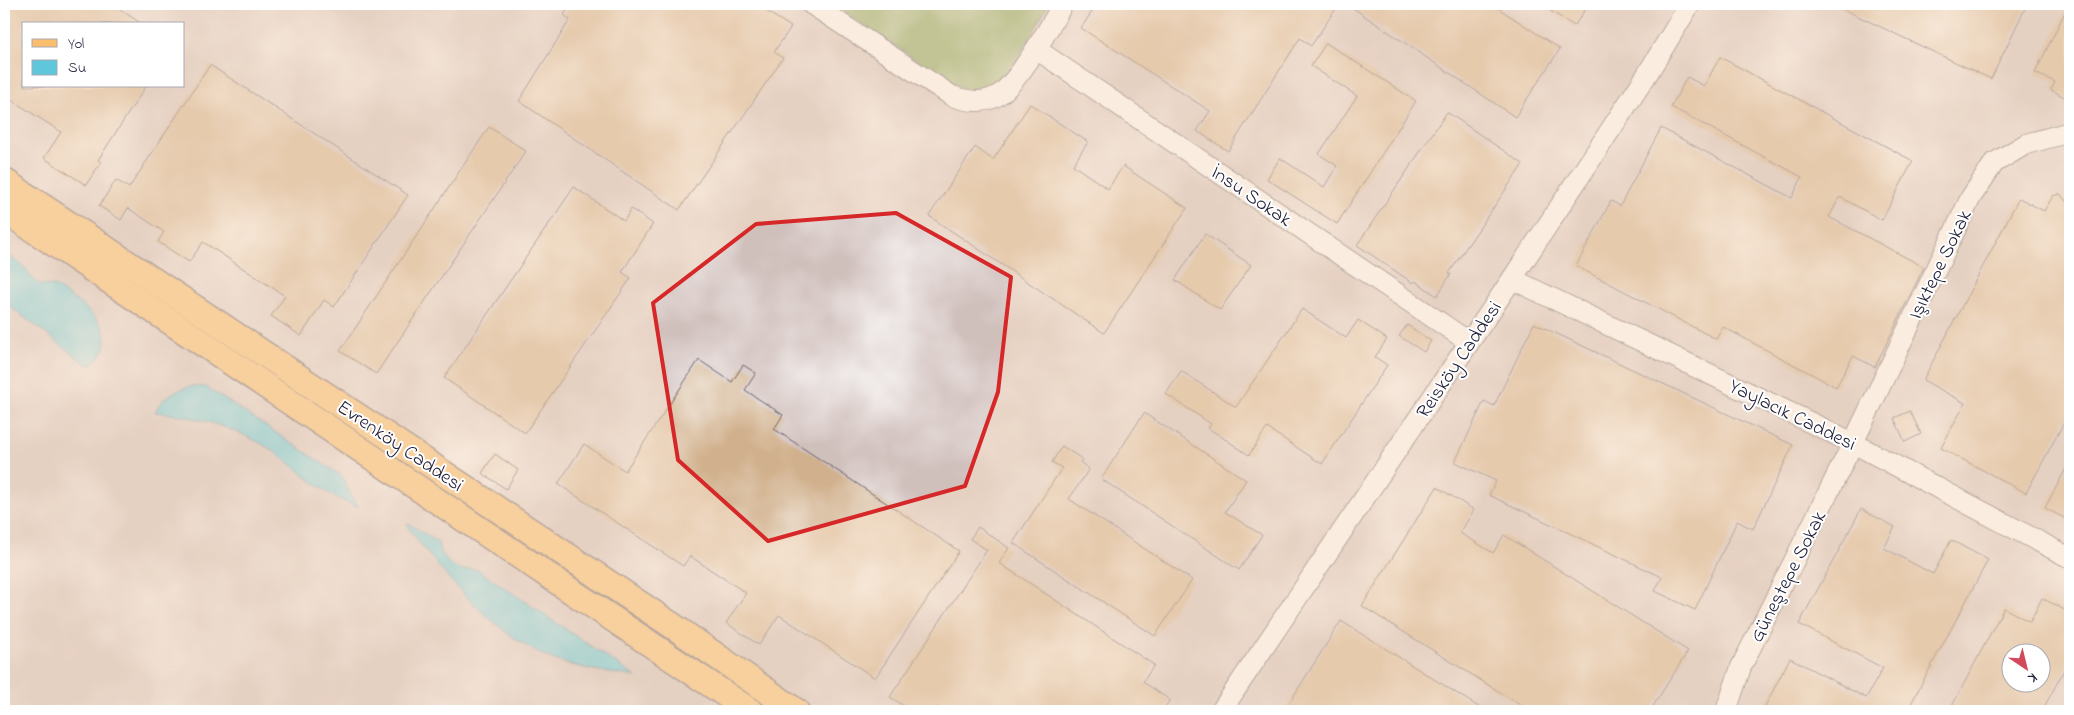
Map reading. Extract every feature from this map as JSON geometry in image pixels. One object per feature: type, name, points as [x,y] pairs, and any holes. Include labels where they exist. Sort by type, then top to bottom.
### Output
[{"type":"main road","name":"Evrenköy Caddesi","points":[[4,181],[673,626],[796,711]]},
{"type":"main road","name":"Evrenköy Caddesi","points":[[4,210],[750,711]]},
{"type":"street","points":[[811,4],[952,96],[962,99],[980,100],[997,96],[1010,85],[1036,49],[1063,4]]},
{"type":"street","name":"Reisköy Caddesi","points":[[1221,711],[1512,279],[1646,76],[1690,4]]},
{"type":"street","name":"İnsu Sokak","points":[[1036,49],[1469,342]]},
{"type":"street","name":"Işıktepe Sokak","points":[[1853,443],[1971,197],[1994,163],[2026,144],[2070,132]]},
{"type":"street","name":"Yaylacık Caddesi","points":[[1512,279],[1853,443],[2070,558]]},
{"type":"street","name":"Güneştepe Sokak","points":[[1726,711],[1741,667],[1853,443]]},
{"type":"highlighted area","points":[[896,213],[1011,277],[998,392],[965,486],[768,541],[678,460],[653,303],[756,224]]},
{"type":"shaded area","points":[[4,4],[2070,4],[2070,711],[4,711]]},
{"type":"green space","points":[[832,4],[1049,4],[1021,52],[1004,75],[984,89],[974,90],[960,87],[947,80]]},
{"type":"water","points":[[4,253],[21,264],[38,283],[57,288],[79,303],[96,319],[105,337],[105,347],[100,357],[89,366],[4,302]]},
{"type":"water","points":[[192,386],[206,387],[342,476],[351,496],[359,507],[334,496],[279,455],[254,440],[227,428],[199,420],[155,412],[161,402],[170,394]]},
{"type":"water","points":[[408,523],[437,542],[449,564],[462,570],[477,569],[636,677],[593,670],[561,662],[530,648],[510,635],[453,583],[421,545],[408,527]]},
{"type":"building","points":[[4,4],[112,4],[139,22],[22,22],[22,88],[145,88],[98,160],[101,162],[86,185],[44,158],[61,132],[4,95]]},
{"type":"building","points":[[571,4],[755,4],[791,27],[774,52],[783,58],[679,210],[519,101],[570,20],[564,15]]},
{"type":"building","points":[[1097,4],[1339,4],[1311,46],[1300,38],[1228,151],[1197,131],[1210,111],[1081,28]]},
{"type":"building","points":[[1347,4],[1492,4],[1560,49],[1515,117]]},
{"type":"building","points":[[1540,4],[1589,4],[1574,26]]},
{"type":"building","points":[[1832,4],[2027,4],[1991,79]]},
{"type":"building","points":[[2069,4],[2070,100],[2051,90],[2055,82],[2035,73]]},
{"type":"building","points":[[1326,43],[1416,101],[1337,224],[1267,179],[1280,158],[1324,187],[1337,166],[1319,154],[1357,96],[1311,66]]},
{"type":"building","points":[[1720,57],[1913,161],[1882,220],[1840,197],[1829,217],[1924,267],[1875,367],[1853,356],[1836,387],[1723,327],[1716,339],[1576,266],[1611,201],[1620,206],[1661,128],[1792,198],[1802,177],[1671,107],[1687,77],[1704,86]]},
{"type":"building","points":[[210,65],[408,195],[334,307],[324,300],[301,336],[271,316],[285,296],[203,242],[189,262],[158,242],[164,232],[128,208],[121,220],[99,206],[116,180],[129,188]]},
{"type":"building","points":[[1030,104],[1088,142],[1073,165],[1108,189],[1123,166],[1187,208],[1104,333],[929,216],[975,147],[993,160]]},
{"type":"building","points":[[1447,112],[1523,164],[1449,273],[1451,274],[1437,296],[1415,281],[1413,283],[1357,245]]},
{"type":"building","points":[[489,127],[526,151],[376,374],[340,351]]},
{"type":"building","points":[[574,187],[624,221],[631,209],[653,224],[622,272],[631,278],[525,433],[444,378]]},
{"type":"building","points":[[2060,194],[2070,206],[2070,411],[2026,493],[1941,448],[1965,403],[1923,380],[2019,198],[2044,211],[2053,196]]},
{"type":"building","points":[[1205,234],[1251,265],[1220,310],[1175,280]]},
{"type":"building","points":[[1302,309],[1346,338],[1358,320],[1387,339],[1375,357],[1387,365],[1322,464],[1267,428],[1249,455],[1208,428],[1211,424],[1166,394],[1181,371],[1236,407]]},
{"type":"building","points":[[1534,323],[1793,445],[1753,529],[1737,521],[1695,610],[1655,591],[1662,577],[1489,495],[1496,481],[1455,462],[1484,401],[1494,406]]},
{"type":"building","points":[[1407,325],[1431,341],[1424,352],[1399,336]]},
{"type":"building","points":[[699,360],[732,382],[743,365],[756,373],[745,390],[783,415],[774,429],[959,551],[875,678],[779,615],[759,645],[726,623],[746,593],[690,556],[683,566],[558,484],[584,444],[625,471]]},
{"type":"building","points":[[1910,411],[1921,434],[1905,442],[1894,418]]},
{"type":"building","points":[[1144,413],[1246,480],[1225,512],[1262,535],[1239,570],[1101,479]]},
{"type":"building","points":[[1062,446],[1082,459],[1080,462],[1089,469],[1069,499],[1192,580],[1155,636],[1013,543],[1062,468],[1052,462]]},
{"type":"building","points":[[495,454],[518,470],[506,489],[482,473]]},
{"type":"building","points":[[2070,461],[2070,521],[2045,508]]},
{"type":"building","points":[[1437,487],[1474,510],[1460,533],[1493,553],[1504,535],[1688,651],[1650,711],[1530,711],[1362,606]]},
{"type":"building","points":[[1861,509],[1895,527],[1884,548],[1933,574],[1951,540],[1988,560],[1907,711],[1775,711],[1765,706],[1790,658],[1866,698],[1883,668],[1799,624]]},
{"type":"building","points":[[978,527],[1009,548],[999,563],[1154,665],[1143,682],[1170,700],[1162,711],[943,711],[936,707],[933,711],[912,711],[890,697],[987,550],[970,539]]},
{"type":"building","points":[[2042,598],[2070,613],[2070,659],[2042,711],[1957,711],[1951,708],[2004,608],[2030,622]]},
{"type":"building","points":[[1341,621],[1485,711],[1284,711]]}]
